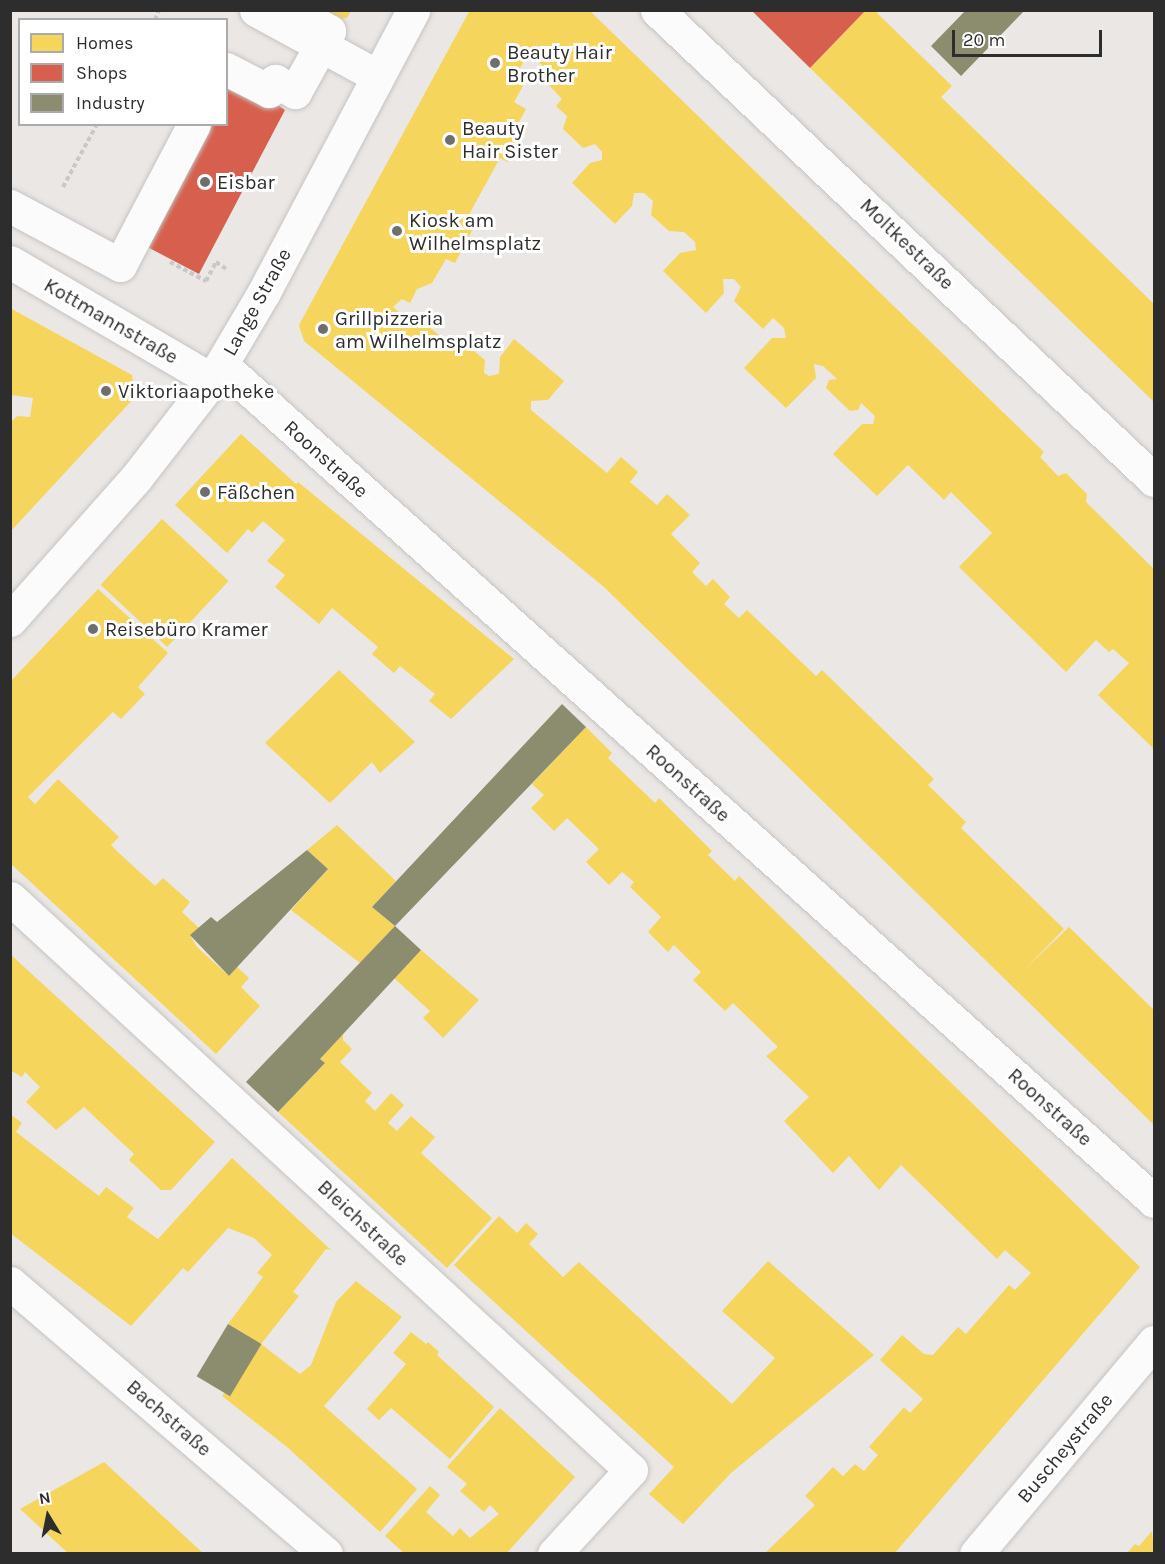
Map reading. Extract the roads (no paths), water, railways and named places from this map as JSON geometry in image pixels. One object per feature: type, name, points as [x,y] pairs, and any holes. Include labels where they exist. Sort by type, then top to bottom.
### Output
[{"type":"street","points":[[256,10],[377,76]]},
{"type":"street","points":[[228,70],[269,91],[275,81],[295,92],[329,31],[292,10]]},
{"type":"street","name":"Lange Straße","points":[[10,620],[136,478],[217,373],[413,10]]},
{"type":"street","name":"Moltkestraße","points":[[657,10],[1155,480]]},
{"type":"street","points":[[10,206],[120,265],[193,126]]},
{"type":"street","name":"Kottmannstraße","points":[[10,262],[167,354],[217,373]]},
{"type":"street","name":"Roonstraße","points":[[217,373],[1155,1201]]},
{"type":"street","name":"Bleichstraße","points":[[10,898],[631,1470],[554,1554]]},
{"type":"street","name":"Bachstraße","points":[[13,1289],[326,1554]]},
{"type":"street","name":"Buscheystraße","points":[[975,1554],[1155,1342]]},
{"type":"place","name":"Beauty Hair Brother","points":[[495,63]]},
{"type":"place","name":"Beauty Hair Sister","points":[[450,140]]},
{"type":"place","name":"Eisbar","points":[[205,182]]},
{"type":"place","name":"Kiosk am Wilhelmsplatz","points":[[397,231]]},
{"type":"place","name":"Grillpizzeria am Wilhelmsplatz","points":[[323,329]]},
{"type":"place","name":"Viktoriaapotheke","points":[[106,391]]},
{"type":"place","name":"Fäßchen","points":[[205,492]]},
{"type":"place","name":"Reisebüro Kramer","points":[[93,629]]}]
